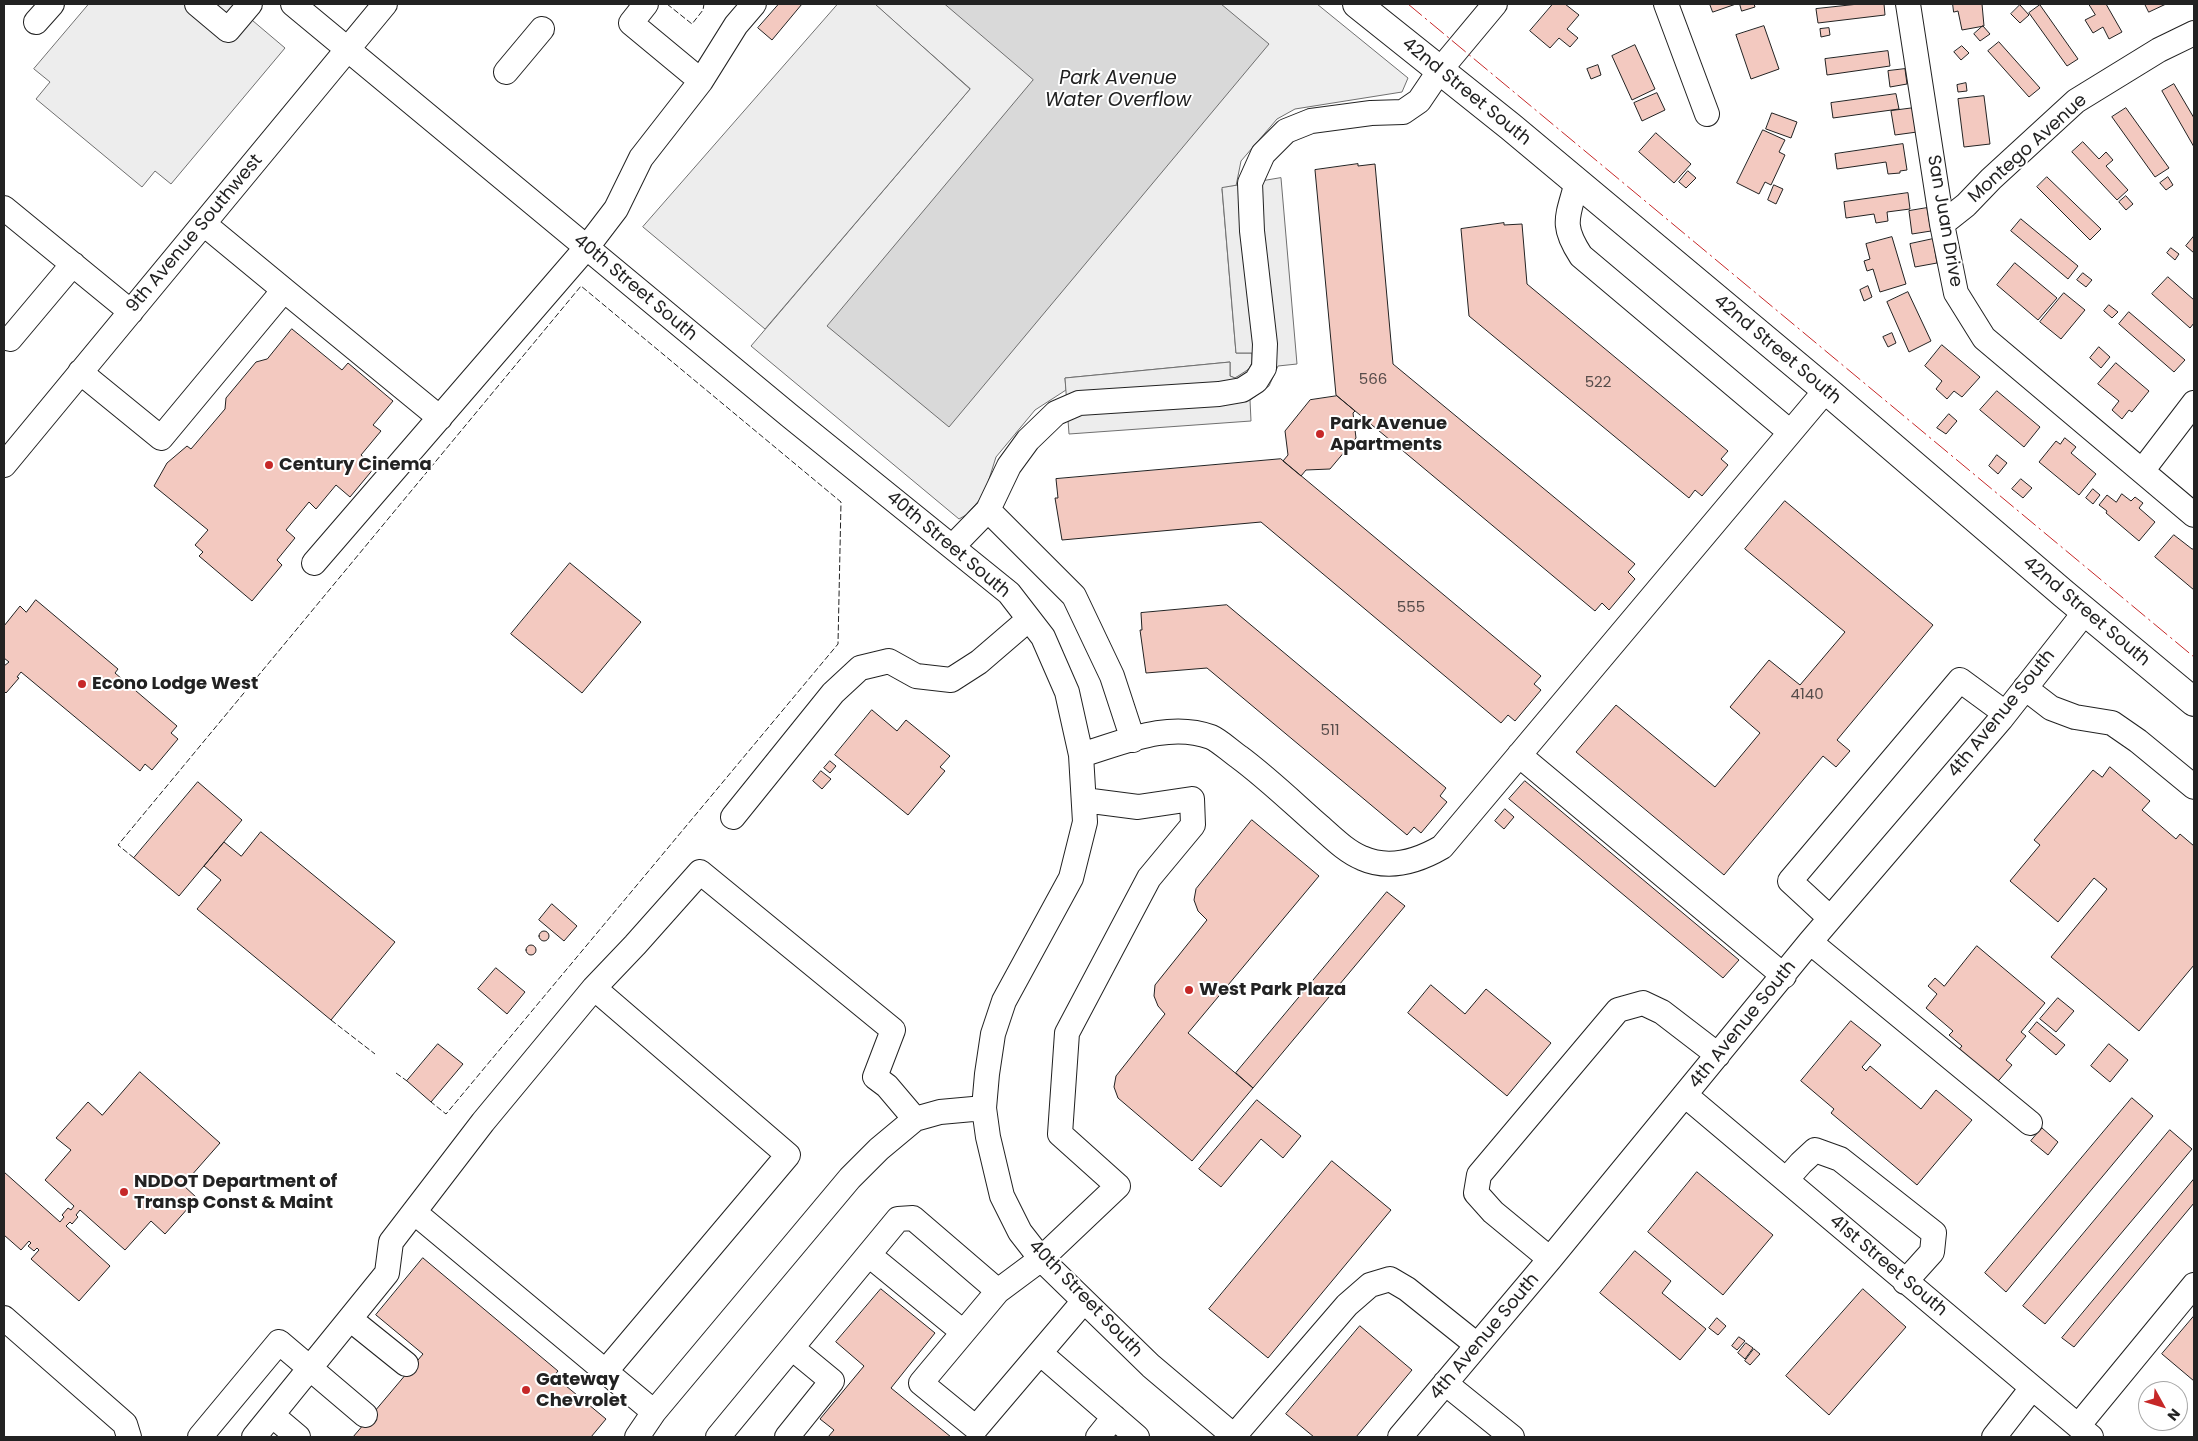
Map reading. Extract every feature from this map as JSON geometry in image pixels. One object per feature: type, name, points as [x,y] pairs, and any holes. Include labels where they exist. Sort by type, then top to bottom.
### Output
[{"type":"main road","name":"42nd Street South","points":[[1357,4],[1577,182],[1826,390],[1928,480],[2194,702]]},
{"type":"street","points":[[36,22],[52,4]]},
{"type":"street","points":[[197,4],[228,30],[250,4]]},
{"type":"street","name":"40th Street South","points":[[293,4],[790,416],[1009,593],[1043,637],[1067,692],[1081,755],[1085,822],[1071,878],[1001,1009],[993,1034],[986,1074],[984,1108],[988,1137],[1002,1196],[1020,1232],[1041,1259],[1151,1366],[1234,1437]]},
{"type":"street","name":"9th Avenue Southwest","points":[[4,464],[386,4]]},
{"type":"street","points":[[646,4],[631,23],[701,82]]},
{"type":"street","points":[[314,563],[587,247],[616,209],[641,158],[701,82],[736,25],[754,4]]},
{"type":"street","points":[[953,546],[988,510],[1009,466],[1028,440],[1056,413],[1079,403],[1219,394],[1242,390],[1256,381],[1264,368],[1265,344],[1252,231],[1250,183],[1263,154],[1286,131],[1311,121],[1371,113],[1403,112],[1419,101],[1440,70],[1495,4]]},
{"type":"street","points":[[1666,4],[1707,114]]},
{"type":"street","name":"San Juan Drive","points":[[1908,4],[1942,224],[1956,293],[1984,338],[2194,515]]},
{"type":"street","points":[[506,72],[542,28]]},
{"type":"street","name":"Montego Avenue","points":[[1942,224],[1966,205],[1991,179],[2076,101],[2159,50],[2194,33]]},
{"type":"street","points":[[1577,182],[1566,226],[1571,241],[1581,256],[1790,432]]},
{"type":"street","points":[[4,208],[131,312]]},
{"type":"street","points":[[204,224],[440,418]]},
{"type":"street","points":[[10,339],[73,264]]},
{"type":"street","points":[[80,372],[162,438],[284,290]]},
{"type":"street","points":[[1081,755],[1161,732],[1191,733],[1212,738],[1252,766],[1339,843],[1362,858],[1386,864],[1407,863],[1427,856],[1442,847],[1826,390]]},
{"type":"street","points":[[2142,471],[2194,403]]},
{"type":"street","points":[[988,510],[1074,596],[1112,676],[1133,740]]},
{"type":"street","name":"4th Avenue South","points":[[1400,1437],[1784,976],[1830,918],[2005,713],[2085,612]]},
{"type":"street","points":[[733,817],[833,693],[860,668],[890,661],[916,676],[951,680],[979,662],[1029,619]]},
{"type":"street","points":[[1830,918],[1790,881],[1960,680],[2005,713]]},
{"type":"street","points":[[2025,688],[2051,708],[2075,717],[2112,723],[2138,741],[2194,787]]},
{"type":"street","points":[[1519,755],[1784,976]]},
{"type":"street","points":[[1084,800],[1138,807],[1192,799],[1193,825],[1149,878],[1067,1033],[1060,1134],[1118,1186],[1041,1259],[998,1291],[921,1383],[976,1428],[1084,1301]]},
{"type":"street","points":[[254,1437],[387,1274],[391,1242],[483,1122],[594,988],[700,872],[893,1030],[875,1077],[887,1086],[915,1119]]},
{"type":"street","points":[[1810,942],[2030,1123]]},
{"type":"street","points":[[594,988],[788,1155],[605,1372]]},
{"type":"street","points":[[1550,1258],[1493,1212],[1476,1193],[1479,1175],[1618,1010],[1643,1004],[1662,1012],[1718,1055]]},
{"type":"street","name":"41st Street South","points":[[1685,1095],[2085,1432]]},
{"type":"street","points":[[637,1437],[654,1412],[850,1178],[879,1148],[915,1119],[940,1112],[984,1108]]},
{"type":"street","points":[[1786,1180],[1815,1150],[1840,1159],[1934,1233],[1932,1252],[1905,1282]]},
{"type":"street","points":[[414,1212],[654,1412]]},
{"type":"street","points":[[718,1437],[898,1219],[913,1218],[998,1291]]},
{"type":"street","points":[[869,1255],[963,1332]]},
{"type":"street","points":[[1234,1437],[1346,1305],[1370,1285],[1390,1279],[1406,1289],[1477,1345]]},
{"type":"street","points":[[2085,1432],[2194,1285]]},
{"type":"street","points":[[4,1318],[125,1424],[129,1437]]},
{"type":"street","points":[[350,1318],[406,1364]]},
{"type":"street","points":[[200,1437],[279,1342],[365,1415]]},
{"type":"street","points":[[786,1437],[832,1381],[792,1348]]},
{"type":"street","points":[[1040,1353],[1137,1437]]},
{"type":"street","points":[[1445,1384],[1512,1437]]},
{"type":"street","points":[[1994,1437],[2032,1388]]},
{"type":"street","points":[[272,1415],[298,1437]]},
{"type":"street","points":[[1098,1437],[1114,1417]]},
{"type":"shaded area","points":[[89,4],[233,4],[285,48],[171,184],[155,171],[142,187],[36,99],[50,82],[34,69]]},
{"type":"shaded area","points":[[838,4],[875,4],[970,89],[765,329],[643,227]]},
{"type":"shaded area","points":[[875,4],[1317,4],[1408,78],[1402,92],[1295,109],[1277,119],[1241,161],[1236,186],[1222,189],[1236,353],[1252,353],[1253,358],[1251,365],[1243,374],[1235,378],[1230,376],[1230,362],[1065,378],[1066,390],[1035,410],[996,457],[984,495],[966,515],[959,519],[751,346],[970,89]]},
{"type":"shaded area","points":[[1281,178],[1297,364],[1278,366],[1269,386],[1250,400],[1251,421],[1069,434],[1065,378],[1230,362],[1230,376],[1235,378],[1249,369],[1252,363],[1252,353],[1236,353],[1222,188]]},
{"type":"water","name":"Park Avenue Water Overflow","points":[[945,4],[1221,4],[1269,44],[949,427],[827,326],[1033,80]]},
{"type":"building","points":[[779,4],[802,4],[772,40],[758,28]]},
{"type":"building","points":[[1553,4],[1565,4],[1579,15],[1567,29],[1578,38],[1570,47],[1559,38],[1550,48],[1530,31]]},
{"type":"building","points":[[1710,4],[1736,4],[1713,12]]},
{"type":"building","points":[[1740,4],[1754,4],[1755,7],[1742,11]]},
{"type":"building","points":[[1859,4],[1884,4],[1885,15],[1818,23],[1816,9]]},
{"type":"building","points":[[1953,4],[1982,4],[1984,26],[1962,30],[1958,11],[1954,12]]},
{"type":"building","points":[[2089,4],[2106,4],[2122,32],[2109,39],[2103,27],[2093,33],[2085,20],[2095,15]]},
{"type":"building","points":[[2145,4],[2166,4],[2149,12]]},
{"type":"building","points":[[2020,5],[2029,15],[2020,23],[2011,14]]},
{"type":"building","points":[[2040,5],[2078,59],[2067,66],[2029,13]]},
{"type":"building","points":[[1764,26],[1779,69],[1751,79],[1736,35]]},
{"type":"building","points":[[1983,26],[1990,34],[1980,41],[1974,34]]},
{"type":"building","points":[[1829,28],[1830,35],[1821,37],[1820,29]]},
{"type":"building","points":[[1999,42],[2040,88],[2029,97],[1988,51]]},
{"type":"building","points":[[1635,45],[1655,89],[1632,100],[1612,56]]},
{"type":"building","points":[[1962,46],[1969,53],[1961,60],[1954,52]]},
{"type":"building","points":[[1888,51],[1890,66],[1827,75],[1825,59]]},
{"type":"building","points":[[1598,65],[1601,75],[1591,79],[1587,69]]},
{"type":"building","points":[[1905,69],[1907,84],[1890,87],[1888,71]]},
{"type":"building","points":[[1966,83],[1967,91],[1958,92],[1957,85]]},
{"type":"building","points":[[2174,84],[2194,118],[2194,147],[2162,91]]},
{"type":"building","points":[[1657,93],[1665,110],[1642,121],[1634,103]]},
{"type":"building","points":[[1896,94],[1899,109],[1833,118],[1831,103]]},
{"type":"building","points":[[1984,96],[1990,144],[1964,147],[1958,99]]},
{"type":"building","points":[[1914,108],[1917,132],[1895,135],[1891,111]]},
{"type":"building","points":[[2126,108],[2169,168],[2155,177],[2112,117]]},
{"type":"building","points":[[1772,113],[1797,122],[1791,138],[1766,129]]},
{"type":"building","points":[[1763,130],[1785,140],[1779,152],[1785,155],[1771,185],[1765,182],[1759,194],[1737,183]]},
{"type":"building","points":[[1656,133],[1691,164],[1674,183],[1639,152]]},
{"type":"building","points":[[2083,142],[2099,159],[2106,152],[2113,160],[2106,166],[2128,190],[2117,200],[2072,152]]},
{"type":"building","points":[[1903,144],[1907,170],[1900,171],[1900,173],[1888,174],[1886,162],[1837,169],[1835,154]]},
{"type":"building","points":[[1358,164],[1358,166],[1375,164],[1393,364],[1635,564],[1628,572],[1635,579],[1609,610],[1602,603],[1595,611],[1336,395],[1315,170]]},
{"type":"building","points":[[1688,171],[1696,178],[1686,188],[1679,182]]},
{"type":"building","points":[[2047,177],[2101,229],[2090,240],[2037,187]]},
{"type":"building","points":[[2168,177],[2173,185],[2166,190],[2160,183]]},
{"type":"building","points":[[1774,185],[1783,189],[1776,204],[1768,200]]},
{"type":"building","points":[[1908,193],[1910,209],[1887,212],[1888,221],[1876,223],[1874,214],[1846,218],[1844,202]]},
{"type":"building","points":[[2126,196],[2133,204],[2126,210],[2119,202]]},
{"type":"building","points":[[1927,208],[1931,231],[1912,234],[1909,211]]},
{"type":"building","points":[[2021,219],[2078,266],[2068,279],[2011,231]]},
{"type":"building","points":[[1504,223],[1504,225],[1522,224],[1527,284],[1728,451],[1721,459],[1728,465],[1702,496],[1695,490],[1689,498],[1469,316],[1461,229]]},
{"type":"building","points":[[2194,236],[2194,253],[2186,246]]},
{"type":"building","points":[[1892,237],[1906,284],[1880,292],[1873,269],[1867,271],[1864,261],[1870,259],[1866,244]]},
{"type":"building","points":[[1933,239],[1937,263],[1915,267],[1910,244]]},
{"type":"building","points":[[2171,248],[2179,254],[2175,260],[2167,253]]},
{"type":"building","points":[[2015,263],[2057,298],[2038,320],[1997,285]]},
{"type":"building","points":[[2083,273],[2092,280],[2086,287],[2077,280]]},
{"type":"building","points":[[2168,277],[2194,300],[2194,323],[2190,328],[2152,294]]},
{"type":"building","points":[[1868,286],[1872,297],[1864,301],[1860,290]]},
{"type":"building","points":[[1908,292],[1931,341],[1909,352],[1887,302]]},
{"type":"building","points":[[2064,293],[2085,310],[2061,339],[2040,322]]},
{"type":"building","points":[[2109,305],[2118,312],[2112,318],[2104,311]]},
{"type":"building","points":[[2129,312],[2185,360],[2174,372],[2119,324]]},
{"type":"building","name":"Century Cinema","points":[[292,329],[342,370],[348,363],[393,401],[373,425],[381,431],[361,455],[375,467],[350,497],[336,485],[316,509],[309,502],[286,530],[295,538],[277,560],[282,565],[252,601],[199,556],[203,552],[195,545],[208,530],[154,486],[167,463],[187,446],[191,449],[225,409],[226,398],[256,362],[267,359]]},
{"type":"building","points":[[1892,333],[1896,343],[1888,347],[1883,337]]},
{"type":"building","points":[[1942,345],[1980,377],[1962,397],[1954,391],[1947,399],[1936,389],[1942,381],[1925,366]]},
{"type":"building","points":[[2099,347],[2110,357],[2101,368],[2090,358]]},
{"type":"building","points":[[2116,363],[2149,391],[2132,412],[2129,410],[2122,419],[2112,410],[2119,401],[2098,384]]},
{"type":"building","points":[[1997,391],[2040,427],[2024,447],[1980,410]]},
{"type":"building","name":"Park Avenue Apartments","points":[[1337,396],[1355,411],[1353,413],[1356,438],[1330,469],[1306,470],[1301,476],[1283,461],[1288,455],[1285,431],[1310,400]]},
{"type":"building","points":[[1949,414],[1957,421],[1946,434],[1937,428]]},
{"type":"building","points":[[2065,438],[2076,447],[2071,453],[2096,474],[2079,495],[2039,462],[2056,441],[2060,444]]},
{"type":"building","points":[[1997,455],[2007,463],[1998,474],[1989,466]]},
{"type":"building","points":[[1281,459],[1541,676],[1534,684],[1541,690],[1515,721],[1508,715],[1501,723],[1261,522],[1062,540],[1055,498],[1058,498],[1056,479]]},
{"type":"building","points":[[2021,479],[2032,488],[2023,498],[2012,489]]},
{"type":"building","points":[[2093,489],[2100,495],[2093,504],[2086,498]]},
{"type":"building","points":[[2122,494],[2131,501],[2135,497],[2143,503],[2139,508],[2155,522],[2139,541],[2099,505],[2107,495],[2116,502]]},
{"type":"building","points":[[1785,501],[1933,625],[1837,740],[1850,751],[1836,767],[1823,756],[1724,875],[1576,752],[1616,705],[1715,787],[1760,733],[1730,707],[1769,660],[1800,685],[1845,632],[1745,549]]},
{"type":"building","points":[[2174,535],[2194,549],[2194,590],[2155,557]]},
{"type":"building","points":[[570,563],[641,622],[582,693],[511,634]]},
{"type":"building","name":"Econo Lodge West","points":[[36,600],[118,669],[115,673],[177,726],[171,733],[178,739],[152,770],[145,764],[140,771],[21,672],[17,677],[19,678],[6,693],[4,691],[4,666],[9,662],[4,658],[4,626],[20,606],[26,612]]},
{"type":"building","points":[[1227,605],[1446,788],[1440,796],[1447,802],[1421,833],[1414,827],[1407,835],[1207,668],[1146,673],[1140,630],[1142,630],[1141,613]]},
{"type":"building","points":[[872,710],[897,731],[906,720],[950,756],[940,767],[945,771],[908,815],[835,755]]},
{"type":"building","points":[[830,761],[836,766],[830,773],[824,768]]},
{"type":"building","points":[[2110,767],[2150,801],[2142,810],[2176,839],[2180,834],[2194,846],[2194,965],[2139,1031],[2051,957],[2107,889],[2094,878],[2058,922],[2010,881],[2040,845],[2034,840],[2093,770],[2102,777]]},
{"type":"building","points":[[821,771],[831,779],[822,789],[813,781]]},
{"type":"building","points":[[1525,781],[1739,960],[1723,978],[1509,799]]},
{"type":"building","points":[[198,782],[242,820],[179,896],[134,858]]},
{"type":"building","points":[[1505,809],[1514,817],[1504,829],[1495,821]]},
{"type":"building","name":"West Park Plaza","points":[[1252,820],[1319,876],[1188,1033],[1253,1088],[1192,1161],[1118,1098],[1114,1087],[1116,1076],[1165,1014],[1158,1006],[1154,996],[1155,985],[1207,920],[1198,911],[1194,900],[1196,889]]},
{"type":"building","points":[[261,832],[395,942],[331,1020],[197,909],[221,880],[204,866],[224,842],[241,856]]},
{"type":"building","points":[[1387,892],[1405,906],[1253,1088],[1236,1073]]},
{"type":"building","points":[[552,904],[577,926],[564,941],[539,920]]},
{"type":"building","points":[[542,931],[546,931],[549,936],[548,940],[542,941],[539,938],[539,934]]},
{"type":"building","points":[[529,945],[533,945],[536,950],[535,954],[529,955],[526,952],[526,948]]},
{"type":"building","points":[[1977,946],[2045,1003],[2021,1032],[2026,1036],[2006,1060],[2012,1065],[1994,1086],[1955,1054],[1962,1046],[1949,1035],[1953,1031],[1926,1008],[1937,994],[1928,986],[1935,978],[1944,986]]},
{"type":"building","points":[[496,968],[525,992],[507,1014],[478,989]]},
{"type":"building","points":[[1431,985],[1465,1014],[1486,989],[1551,1043],[1507,1096],[1408,1013]]},
{"type":"building","points":[[2058,998],[2074,1011],[2056,1032],[2040,1019]]},
{"type":"building","points":[[1851,1021],[1881,1045],[1862,1067],[1866,1071],[1870,1066],[1921,1109],[1936,1090],[1972,1120],[1917,1185],[1831,1113],[1834,1109],[1801,1081]]},
{"type":"building","points":[[2037,1022],[2065,1045],[2056,1055],[2029,1032]]},
{"type":"building","points":[[438,1044],[463,1064],[431,1102],[407,1081]]},
{"type":"building","points":[[2109,1044],[2128,1060],[2110,1082],[2091,1066]]},
{"type":"building","name":"NDDOT Department of Transp Const & Maint","points":[[140,1072],[220,1143],[183,1185],[197,1198],[165,1234],[151,1221],[125,1250],[80,1210],[76,1215],[78,1217],[72,1224],[70,1222],[66,1226],[110,1266],[79,1301],[31,1259],[39,1250],[37,1248],[34,1251],[28,1246],[31,1243],[29,1241],[21,1250],[4,1235],[4,1172],[60,1222],[64,1217],[62,1215],[68,1208],[71,1210],[74,1206],[45,1180],[71,1150],[56,1138],[88,1102],[102,1115]]},
{"type":"building","points":[[2132,1098],[2153,1116],[2006,1292],[1985,1273]]},
{"type":"building","points":[[1257,1100],[1301,1136],[1283,1158],[1261,1139],[1221,1187],[1199,1169]]},
{"type":"building","points":[[2042,1128],[2058,1142],[2048,1155],[2031,1141]]},
{"type":"building","points":[[2170,1130],[2192,1149],[2045,1324],[2023,1306]]},
{"type":"building","points":[[1332,1161],[1391,1210],[1268,1358],[1209,1309]]},
{"type":"building","points":[[1697,1172],[1773,1235],[1723,1295],[1648,1232]]},
{"type":"building","points":[[2194,1179],[2194,1203],[2074,1347],[2062,1338]]},
{"type":"building","points":[[1635,1251],[1671,1281],[1662,1293],[1706,1329],[1680,1360],[1600,1293]]},
{"type":"building","points":[[423,1258],[558,1371],[554,1376],[606,1419],[591,1437],[353,1437],[423,1354],[376,1315]]},
{"type":"building","points":[[881,1289],[935,1333],[891,1388],[951,1437],[828,1437],[834,1430],[820,1419],[864,1366],[836,1342]]},
{"type":"building","points":[[1863,1289],[1906,1327],[1829,1415],[1786,1376]]},
{"type":"building","points":[[2194,1316],[2194,1381],[2162,1354]]},
{"type":"building","points":[[1717,1318],[1726,1326],[1718,1335],[1709,1328]]},
{"type":"building","points":[[1360,1326],[1412,1370],[1356,1437],[1314,1437],[1286,1414]]},
{"type":"building","points":[[1739,1337],[1745,1341],[1737,1350],[1732,1346]]},
{"type":"building","points":[[1746,1343],[1753,1348],[1745,1359],[1738,1353]]},
{"type":"building","points":[[1754,1349],[1760,1354],[1750,1365],[1745,1361]]},
{"type":"fence","points":[[667,4],[692,24],[703,10],[704,4]]},
{"type":"fence","points":[[134,858],[118,845],[581,286],[841,502],[838,644],[446,1114],[431,1102]]},
{"type":"fence","points":[[331,1020],[375,1054]]},
{"type":"fence","points":[[396,1073],[407,1081]]},
{"type":"power","points":[[1408,4],[2194,657]]},
{"type":"place","name":"Park Avenue Apartments","points":[[1320,434]]},
{"type":"place","name":"Century Cinema","points":[[269,465]]},
{"type":"place","name":"Econo Lodge West","points":[[82,684]]},
{"type":"place","name":"West Park Plaza","points":[[1189,990]]},
{"type":"place","name":"NDDOT Department of Transp Const & Maint","points":[[124,1192]]},
{"type":"place","name":"Gateway Chevrolet","points":[[526,1390]]}]
